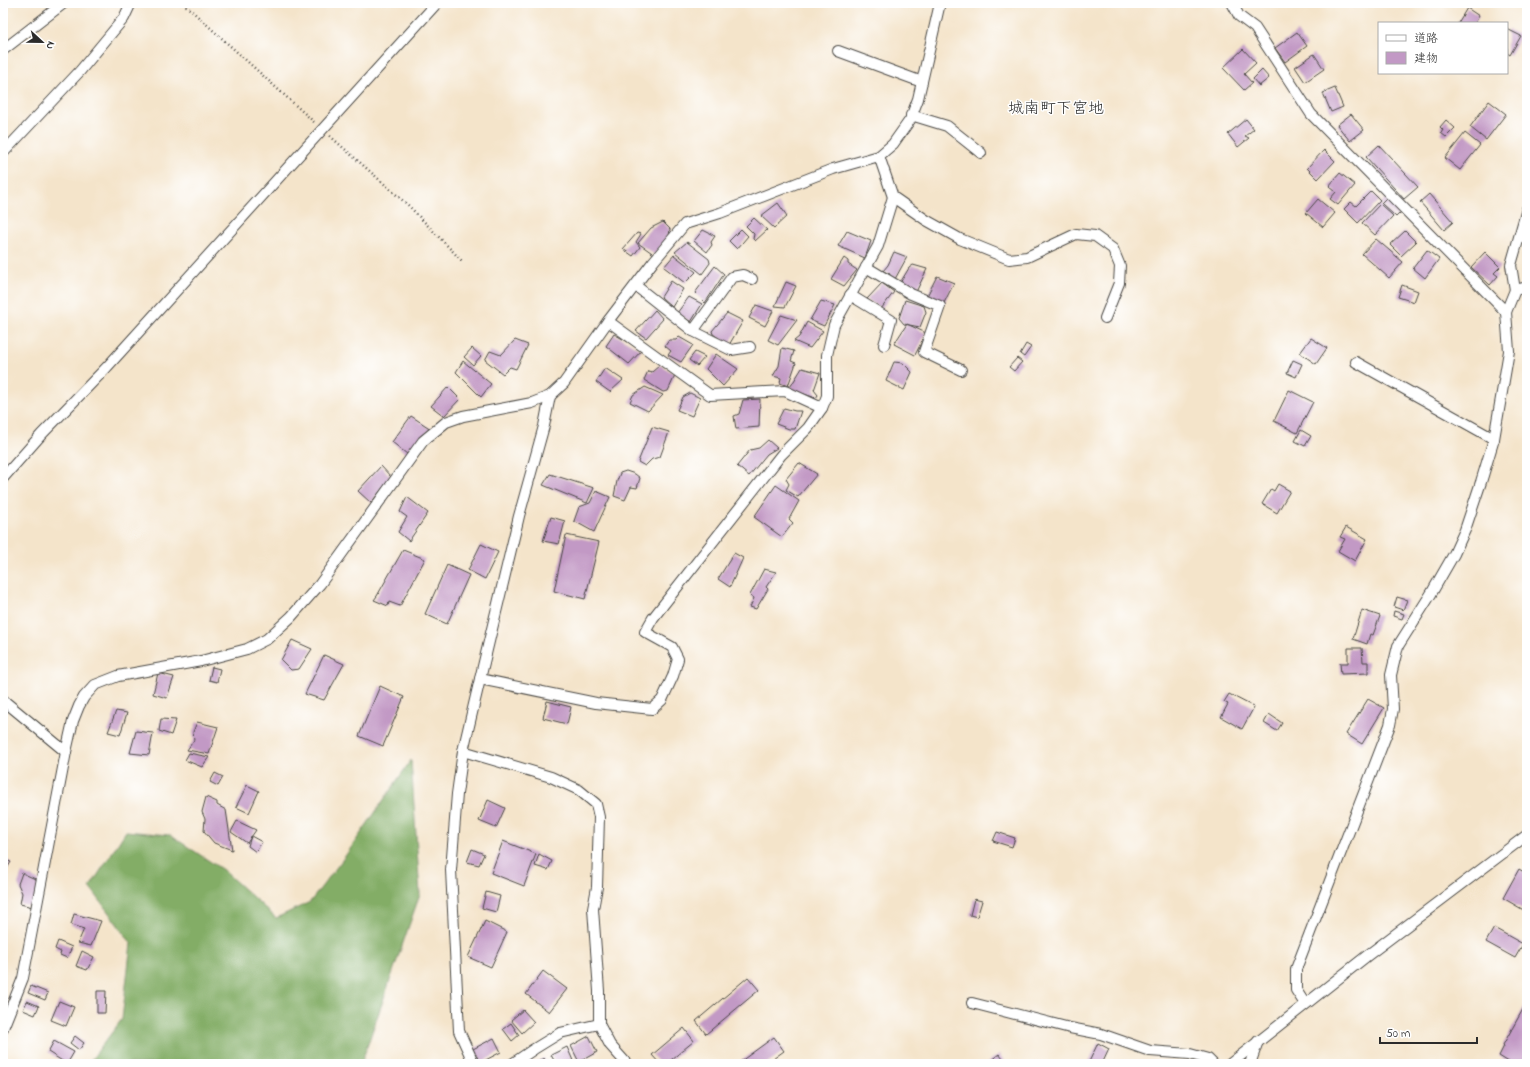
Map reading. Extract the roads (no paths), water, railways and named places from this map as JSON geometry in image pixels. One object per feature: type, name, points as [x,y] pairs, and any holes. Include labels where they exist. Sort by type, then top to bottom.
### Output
[{"type":"street","points":[[3,50],[64,3]]},
{"type":"street","points":[[3,153],[80,71],[124,18],[131,3]]},
{"type":"street","points":[[3,478],[41,436],[107,368],[437,3]]},
{"type":"street","points":[[3,1028],[23,978],[66,752],[73,721],[84,697],[95,685],[118,676],[200,661],[247,649],[267,639],[291,617],[320,584],[423,441],[446,422],[463,416],[532,403],[550,396],[564,383],[608,321],[653,262],[685,224],[720,213],[833,169],[879,156],[893,144],[911,115],[918,99],[940,3]]},
{"type":"street","points":[[1232,3],[1238,16],[1255,28],[1311,114],[1506,312]]},
{"type":"street","points":[[838,51],[922,82]]},
{"type":"street","points":[[911,115],[947,126],[980,153]]},
{"type":"street","points":[[480,679],[596,703],[652,708],[662,700],[673,676],[678,659],[672,647],[645,632],[653,618],[781,455],[808,428],[822,408],[827,396],[827,354],[834,325],[878,246],[893,197],[879,156]]},
{"type":"street","points":[[893,197],[926,220],[960,239],[1009,258],[1027,257],[1076,234],[1095,236],[1113,249],[1120,266],[1119,283],[1105,318]]},
{"type":"street","points":[[1305,1004],[1296,990],[1296,969],[1390,725],[1393,709],[1391,674],[1398,646],[1454,554],[1469,516],[1494,439],[1509,351],[1506,312],[1515,290],[1511,266],[1527,209]]},
{"type":"street","points":[[866,267],[911,294],[940,306],[924,352],[961,370]]},
{"type":"street","points":[[693,331],[732,277],[743,275],[752,279]]},
{"type":"street","points":[[636,286],[693,331],[731,350],[750,347]]},
{"type":"street","points":[[1515,290],[1527,287]]},
{"type":"street","points":[[850,295],[891,320],[884,345]]},
{"type":"street","points":[[608,321],[710,395],[785,391],[822,408]]},
{"type":"street","points":[[1356,362],[1494,439]]},
{"type":"street","points":[[474,1064],[459,1031],[451,870],[457,794],[463,751],[519,516],[544,426],[550,396]]},
{"type":"street","points":[[3,700],[66,752]]},
{"type":"street","points":[[463,751],[552,777],[579,790],[596,804],[599,817],[596,886],[593,909],[599,991],[599,1024],[610,1045],[627,1064]]},
{"type":"street","points":[[1230,1064],[1368,955],[1527,835]]},
{"type":"street","points":[[972,1003],[1070,1028],[1101,1034],[1150,1050],[1190,1054],[1208,1059],[1213,1064]]},
{"type":"street","points":[[512,1064],[560,1034],[599,1024]]},
{"type":"street","points":[[1250,1064],[1258,1041]]},
{"type":"district","name":"城南町下宮地","points":[[1056,109]]}]
